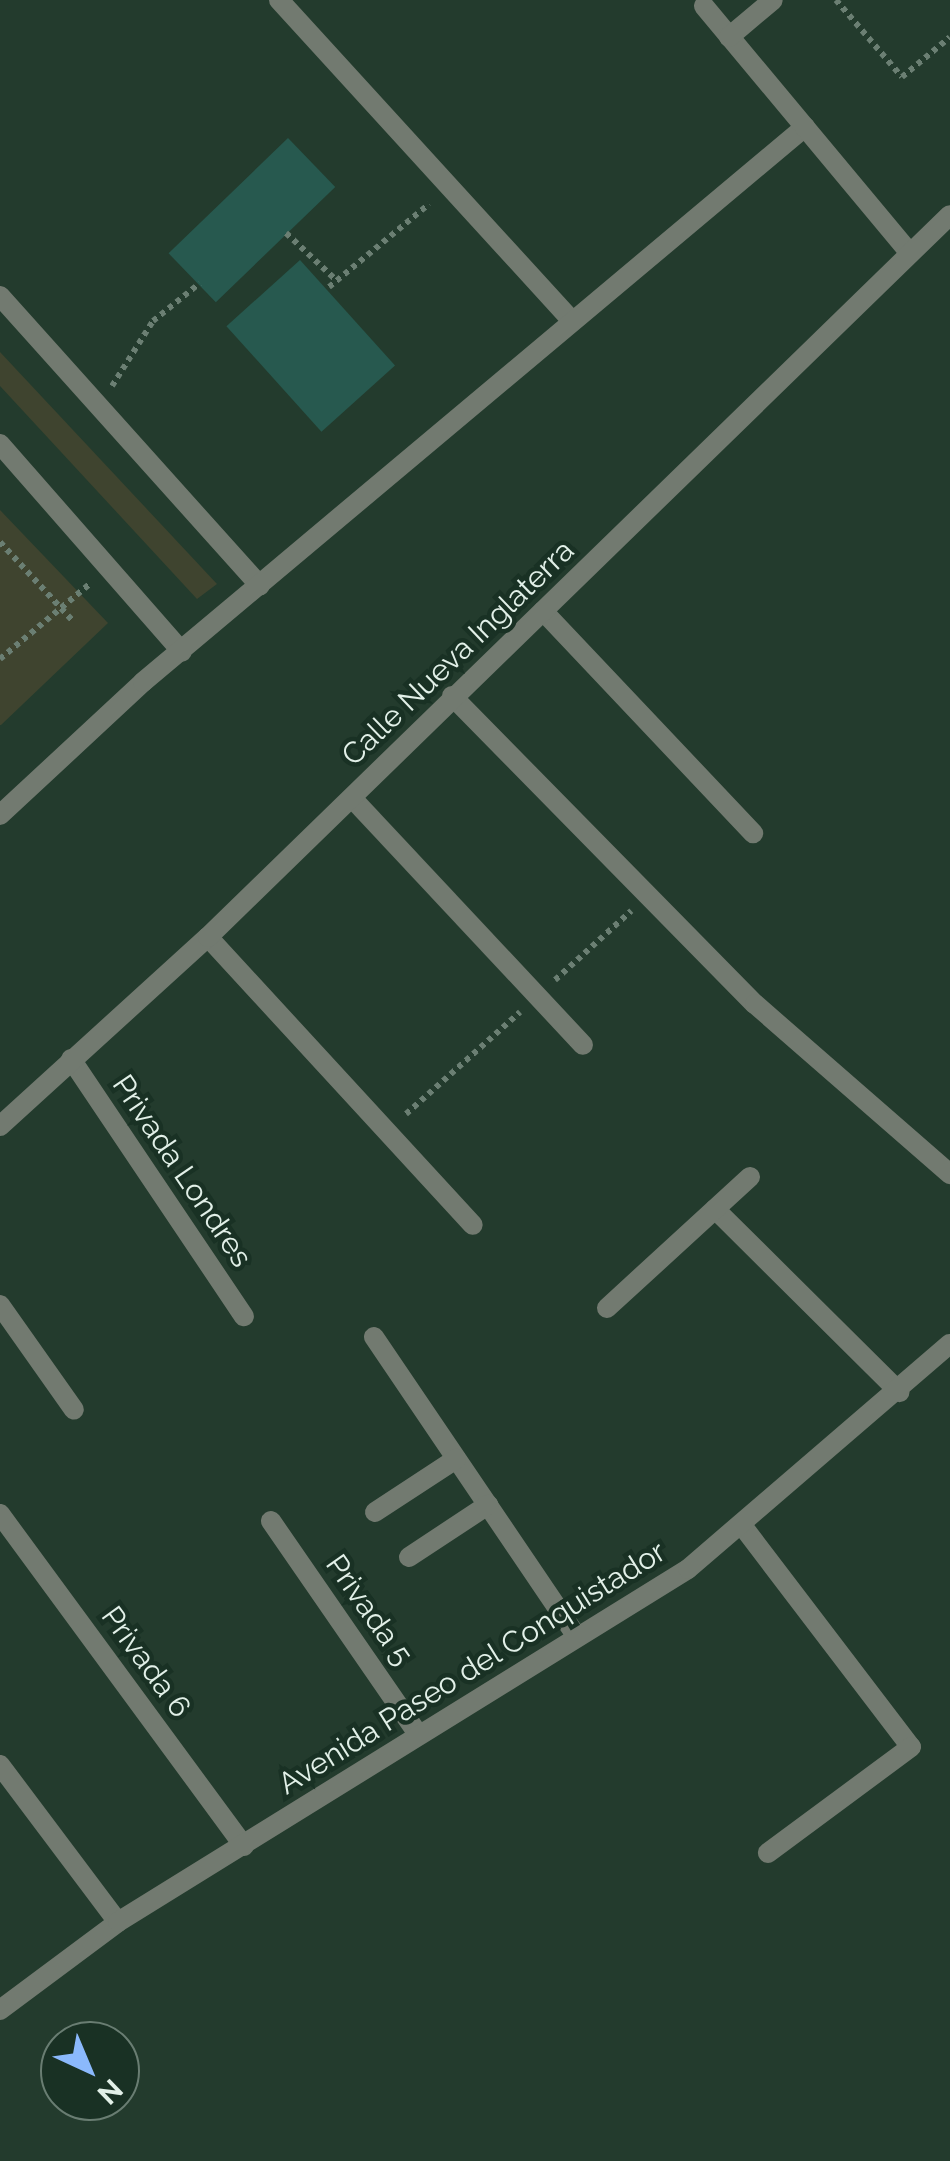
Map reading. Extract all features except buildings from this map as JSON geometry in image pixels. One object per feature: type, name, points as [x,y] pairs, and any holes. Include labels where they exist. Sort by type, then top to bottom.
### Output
[{"type":"street","points":[[279,0],[570,319]]},
{"type":"street","points":[[730,37],[774,0]]},
{"type":"street","points":[[704,6],[910,253]]},
{"type":"street","points":[[0,816],[182,652],[570,319],[805,127]]},
{"type":"street","name":"Calle Nueva Inglaterra","points":[[0,1126],[208,937],[950,214]]},
{"type":"street","points":[[0,296],[260,586]]},
{"type":"street","points":[[0,444],[112,567],[182,652]]},
{"type":"street","points":[[543,611],[752,833]]},
{"type":"street","points":[[452,696],[755,1004],[950,1174]]},
{"type":"street","points":[[352,798],[584,1045]]},
{"type":"street","points":[[208,937],[473,1225]]},
{"type":"street","name":"Privada Londres","points":[[71,1058],[244,1316]]},
{"type":"street","points":[[608,1308],[750,1178]]},
{"type":"street","points":[[715,1210],[899,1392]]},
{"type":"street","points":[[0,1305],[74,1410]]},
{"type":"street","points":[[374,1337],[576,1635]]},
{"type":"street","name":"Avenida Paseo del Conquistador","points":[[0,2010],[118,1922],[744,1528],[950,1344]]},
{"type":"street","points":[[374,1512],[456,1459]]},
{"type":"street","points":[[409,1558],[488,1505]]},
{"type":"street","name":"Privada 6","points":[[0,1514],[244,1846]]},
{"type":"street","name":"Privada 5","points":[[271,1521],[417,1732]]},
{"type":"street","points":[[744,1528],[911,1747],[768,1853]]},
{"type":"street","points":[[0,1764],[118,1922]]},
{"type":"path","points":[[836,0],[902,76],[950,36]]},
{"type":"path","points":[[286,233],[332,284],[450,188]]},
{"type":"path","points":[[98,404],[152,321],[200,283]]},
{"type":"path","points":[[0,542],[73,621]]},
{"type":"path","points":[[0,660],[112,567]]},
{"type":"green space","points":[[0,352],[217,584],[197,599],[0,386]]},
{"type":"green space","points":[[0,510],[108,623],[1,725],[0,725]]}]
